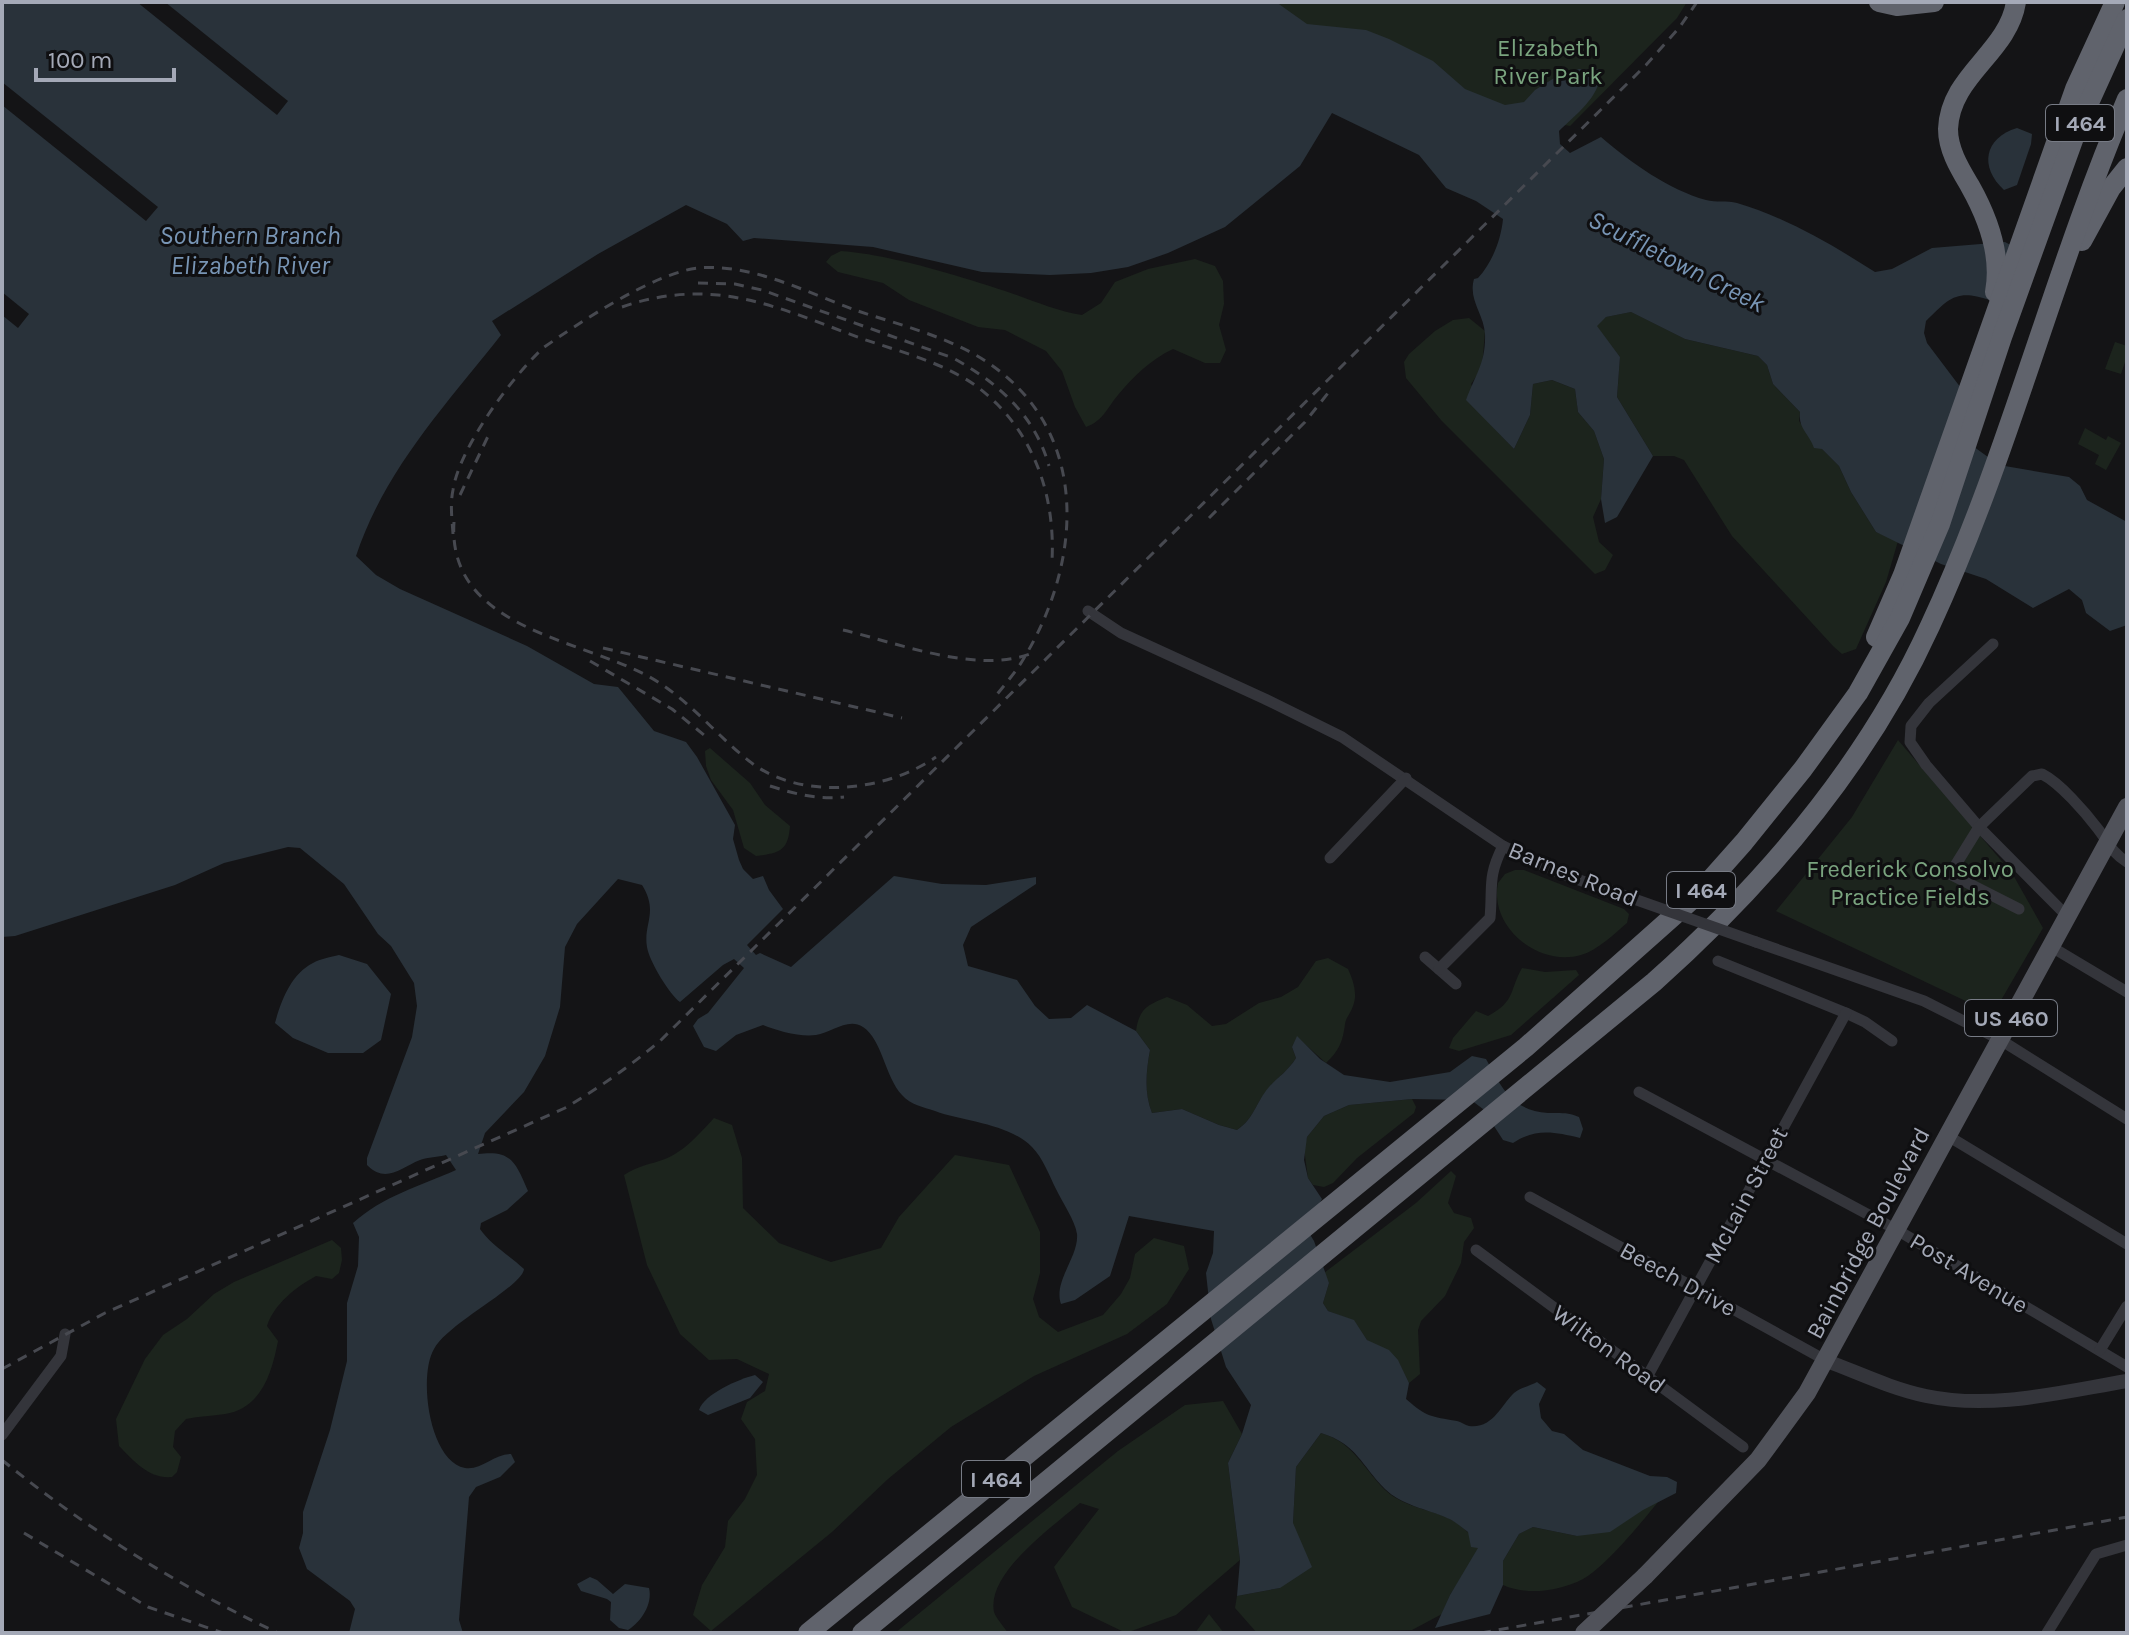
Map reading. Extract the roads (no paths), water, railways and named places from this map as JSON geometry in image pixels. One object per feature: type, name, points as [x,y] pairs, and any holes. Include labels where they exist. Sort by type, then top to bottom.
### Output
[{"type":"highway","points":[[1879,2],[1897,6],[1934,2]]},
{"type":"highway","points":[[2033,228],[2075,89],[2115,2]]},
{"type":"highway","points":[[1994,335],[1998,277],[1994,245],[1989,226],[1961,172],[1948,131],[1956,96],[1967,78],[1997,46],[2010,8]]},
{"type":"highway","name":"I 464","points":[[808,1633],[1526,1047],[1696,896],[1794,780],[1880,657],[1909,580],[1940,524],[1978,383],[2033,228],[2127,19]]},
{"type":"highway","name":"I 464","points":[[862,1633],[1682,957],[1789,845],[1864,743],[1920,647],[1944,596],[1973,528],[2076,226],[2127,99]]},
{"type":"highway","points":[[2055,290],[2111,188],[2127,168]]},
{"type":"main road","name":"Bainbridge Boulevard","points":[[1584,1633],[1645,1576],[1758,1460],[1792,1416],[1827,1361],[2127,807]]},
{"type":"street","name":"Barnes Road","points":[[1088,611],[1121,633],[1342,737],[1503,846],[1559,873],[1924,1001],[1999,1039],[2127,1119]]},
{"type":"street","points":[[1993,644],[1929,703],[1911,726],[1909,737],[1914,750],[1979,827],[2067,916]]},
{"type":"street","points":[[2019,909],[1950,874],[1979,827],[2025,781],[2038,775],[2052,781],[2099,830],[2112,852],[2127,862]]},
{"type":"street","points":[[1330,858],[1406,778]]},
{"type":"street","points":[[1439,969],[1490,918],[1490,883],[1494,864],[1503,846]]},
{"type":"street","points":[[2050,946],[2127,992]]},
{"type":"street","points":[[1425,957],[1456,984]]},
{"type":"street","points":[[1718,961],[1846,1013],[1892,1041]]},
{"type":"street","name":"McLain Street","points":[[1647,1377],[1846,1013]]},
{"type":"street","name":"Post Avenue","points":[[1639,1092],[1897,1230],[2127,1367]]},
{"type":"street","points":[[1948,1136],[2127,1244]]},
{"type":"street","name":"Beech Drive","points":[[1530,1197],[1827,1361]]},
{"type":"street","name":"Wilton Road","points":[[1476,1250],[1743,1447]]},
{"type":"street","points":[[2100,1350],[2127,1306]]},
{"type":"street","points":[[2,1435],[61,1356],[65,1334]]},
{"type":"street","points":[[1827,1361],[1905,1390],[1960,1400],[2030,1398],[2127,1381]]},
{"type":"street","points":[[2047,1633],[2096,1554],[2127,1545]]},
{"type":"water","name":"Southern Branch Elizabeth River","points":[[2,2],[1276,2],[1307,24],[1366,30],[1389,39],[1433,61],[1465,89],[1505,105],[1524,102],[1535,90],[1559,75],[1579,69],[1600,69],[1593,96],[1559,131],[1560,144],[1570,153],[1601,137],[1637,165],[1678,189],[1706,200],[1737,203],[1773,216],[1875,272],[1892,269],[1932,248],[2005,242],[2027,254],[1990,300],[1969,295],[1955,297],[1926,321],[1924,333],[1927,343],[1967,396],[1970,444],[1999,465],[2069,477],[2080,486],[2087,500],[2127,522],[2127,625],[2110,631],[2086,613],[2082,600],[2069,589],[2033,608],[1986,579],[1941,564],[1876,532],[1839,466],[1822,449],[1814,448],[1802,427],[1800,412],[1773,384],[1767,365],[1758,356],[1685,339],[1631,312],[1606,317],[1597,326],[1620,357],[1617,397],[1653,456],[1617,517],[1605,523],[1601,499],[1604,459],[1594,431],[1578,412],[1575,389],[1552,380],[1533,384],[1530,415],[1514,449],[1466,400],[1482,361],[1485,344],[1484,327],[1473,294],[1474,279],[1492,258],[1503,219],[1476,201],[1446,188],[1419,155],[1332,113],[1300,166],[1225,227],[1128,267],[1091,273],[982,272],[873,247],[754,238],[743,241],[727,224],[686,205],[598,254],[492,321],[501,335],[400,466],[368,524],[356,556],[376,575],[400,589],[527,646],[594,684],[618,687],[654,731],[686,742],[735,825],[733,839],[743,869],[753,879],[763,876],[783,909],[747,945],[756,955],[760,953],[791,967],[894,876],[942,884],[986,885],[1036,877],[1036,884],[971,927],[963,945],[968,966],[1017,980],[1035,1006],[1049,1019],[1071,1018],[1087,1005],[1136,1031],[1150,1050],[1146,1082],[1152,1113],[1182,1109],[1237,1130],[1247,1121],[1269,1087],[1296,1058],[1292,1047],[1297,1036],[1320,1059],[1344,1075],[1390,1082],[1450,1072],[1472,1056],[1486,1059],[1503,1088],[1516,1102],[1535,1111],[1579,1117],[1583,1129],[1580,1138],[1545,1133],[1530,1135],[1513,1143],[1503,1140],[1483,1109],[1471,1100],[1412,1099],[1349,1105],[1324,1116],[1307,1137],[1304,1160],[1308,1178],[1322,1199],[1306,1228],[1329,1283],[1323,1303],[1328,1311],[1354,1320],[1367,1340],[1389,1350],[1398,1360],[1409,1383],[1406,1399],[1425,1413],[1477,1426],[1496,1415],[1516,1391],[1537,1382],[1546,1389],[1539,1404],[1541,1418],[1552,1431],[1564,1434],[1583,1450],[1650,1476],[1667,1477],[1677,1482],[1676,1493],[1610,1532],[1577,1536],[1533,1527],[1519,1534],[1503,1561],[1503,1585],[1490,1614],[1435,1628],[1450,1595],[1478,1548],[1471,1547],[1468,1532],[1453,1521],[1391,1494],[1351,1449],[1321,1433],[1296,1467],[1293,1523],[1312,1567],[1280,1588],[1237,1596],[1240,1560],[1228,1463],[1251,1405],[1226,1367],[1211,1319],[1206,1273],[1213,1253],[1214,1231],[1129,1216],[1110,1276],[1075,1300],[1061,1304],[1060,1287],[1077,1243],[1077,1234],[1046,1167],[1032,1147],[999,1128],[947,1115],[909,1101],[896,1087],[875,1040],[857,1024],[809,1035],[763,1025],[736,1035],[716,1051],[704,1047],[693,1026],[708,1013],[744,968],[734,959],[680,1002],[656,969],[647,947],[650,910],[647,894],[642,885],[618,879],[577,924],[565,947],[560,1007],[545,1056],[524,1092],[485,1133],[478,1154],[505,1156],[515,1165],[528,1191],[507,1210],[481,1223],[480,1229],[524,1269],[511,1285],[442,1339],[429,1362],[427,1397],[430,1416],[443,1450],[453,1462],[471,1468],[511,1454],[515,1462],[500,1477],[476,1487],[469,1497],[459,1620],[463,1633],[349,1633],[355,1609],[350,1601],[307,1569],[299,1548],[303,1512],[330,1430],[347,1361],[347,1303],[358,1266],[359,1237],[353,1223],[389,1199],[456,1170],[446,1155],[423,1159],[387,1174],[374,1171],[367,1165],[412,1037],[417,1006],[414,983],[391,946],[378,934],[344,884],[300,848],[288,847],[224,863],[175,885],[15,936],[2,937]]},
{"type":"water","points":[[2017,128],[2032,134],[2031,144],[2017,185],[2004,190],[1991,172],[1989,154],[1998,139]]},
{"type":"water","points":[[339,955],[367,964],[391,994],[381,1040],[363,1053],[328,1053],[293,1038],[275,1023],[284,997],[299,974],[316,962]]},
{"type":"water","points":[[755,1375],[763,1382],[750,1398],[708,1415],[699,1410],[715,1393]]},
{"type":"water","points":[[590,1577],[613,1594],[625,1584],[649,1588],[645,1612],[628,1630],[619,1628],[610,1620],[611,1602],[581,1591],[577,1584]]},
{"type":"railway","points":[[2,1369],[105,1313],[565,1108],[649,1050],[1646,65],[1697,2]]},
{"type":"railway","points":[[453,534],[452,495],[465,454],[502,395],[543,348],[618,300],[680,272],[718,268],[758,274],[959,346],[990,364],[1023,393],[1046,426],[1060,462],[1067,501],[1065,541],[1057,581],[1043,621],[1021,663],[995,697]]},
{"type":"railway","points":[[698,283],[735,284],[762,290],[953,358],[985,378],[1012,402],[1034,431],[1049,466]]},
{"type":"railway","points":[[622,307],[681,295],[737,298],[792,312],[912,355],[965,379],[998,405],[1012,421],[1034,458],[1042,477],[1051,518],[1052,561]]},
{"type":"railway","points":[[1209,518],[1305,422],[1332,388]]},
{"type":"railway","points":[[460,495],[491,430]]},
{"type":"railway","points":[[454,522],[457,557],[471,585],[493,607],[521,624],[617,662],[661,684],[689,705],[753,764],[773,776],[820,787],[845,787],[894,778],[936,757]]},
{"type":"railway","points":[[843,630],[962,659],[986,661],[1030,654]]},
{"type":"railway","points":[[603,648],[902,718]]},
{"type":"railway","points":[[590,661],[672,709],[704,735]]},
{"type":"railway","points":[[770,786],[807,796],[844,797]]},
{"type":"railway","points":[[2,1460],[67,1510],[134,1555],[278,1633]]},
{"type":"railway","points":[[1481,1633],[2127,1517]]},
{"type":"railway","points":[[24,1533],[148,1607],[223,1633]]},
{"type":"park label","name":"Elizabeth River Park","points":[[1548,62]]},
{"type":"park label","name":"Frederick Consolvo Practice Fields","points":[[1910,883]]},
{"type":"water label","name":"Scuffletown Creek","points":[[1677,261]]}]
